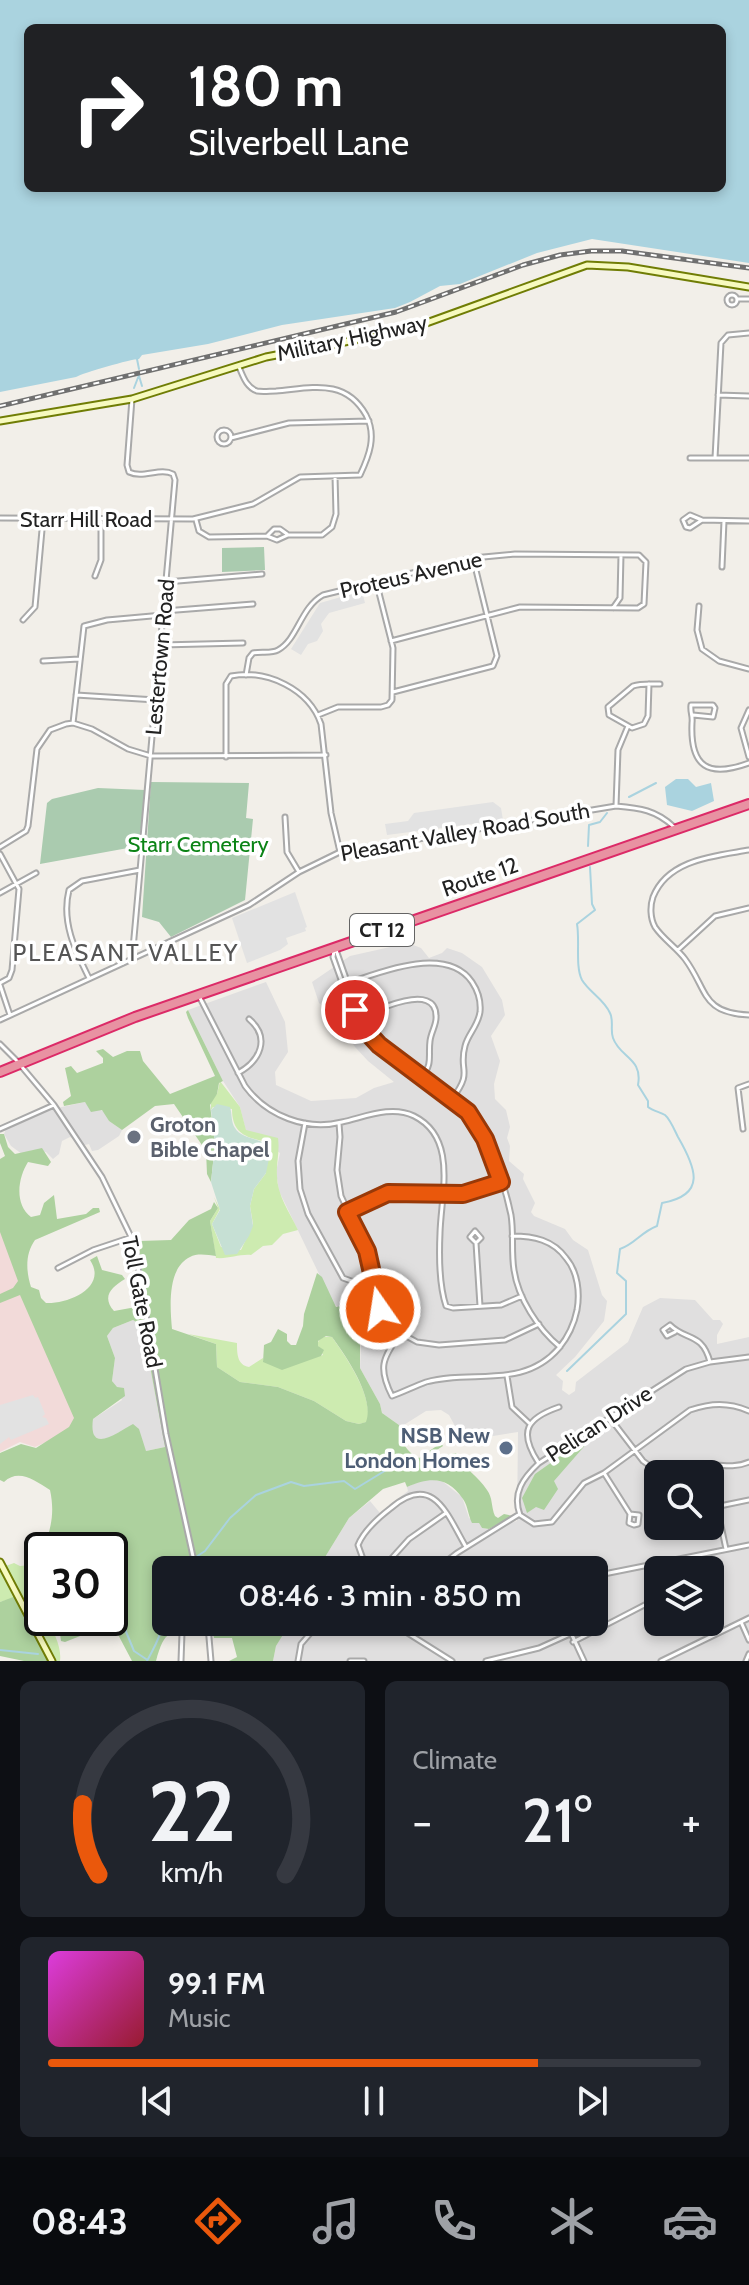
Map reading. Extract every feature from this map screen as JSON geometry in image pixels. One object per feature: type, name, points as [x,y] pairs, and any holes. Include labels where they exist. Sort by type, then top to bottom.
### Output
[{"type":"highway","name":"Route 12","points":[[0,1072],[111,1025],[749,804]]},
{"type":"street","name":"Military Highway","points":[[0,421],[132,399],[238,364],[407,330],[587,265],[628,267],[749,287]]},
{"type":"street","points":[[737,299],[749,299]]},
{"type":"street","points":[[715,458],[719,349],[728,335],[749,333]]},
{"type":"street","points":[[196,518],[198,529],[205,536],[267,536],[277,540],[288,535],[322,535],[332,527],[336,514],[335,476],[360,475],[372,444],[369,421],[354,399],[340,390],[260,391],[247,383],[238,364]]},
{"type":"street","points":[[718,395],[749,396]]},
{"type":"street","name":"Lestertown Road","points":[[132,399],[128,469],[135,475],[168,471],[173,474],[172,519],[132,960]]},
{"type":"street","points":[[231,438],[289,423],[369,421]]},
{"type":"street","points":[[690,458],[749,458]]},
{"type":"street","name":"Starr Hill Road","points":[[0,518],[196,518],[253,504],[300,477],[335,476]]},
{"type":"street","points":[[23,620],[35,607],[43,519]]},
{"type":"street","points":[[95,576],[101,560],[101,520]]},
{"type":"street","points":[[702,520],[749,521]]},
{"type":"street","points":[[722,567],[724,521]]},
{"type":"street","points":[[267,536],[274,529],[288,535]]},
{"type":"street","name":"Proteus Avenue","points":[[246,675],[253,653],[282,648],[312,601],[323,595],[473,558],[515,554],[621,555]]},
{"type":"street","points":[[391,641],[520,607],[613,608],[638,608],[644,604],[646,562],[639,555],[621,555],[620,598],[613,608]]},
{"type":"street","points":[[393,692],[497,663],[473,558]]},
{"type":"street","points":[[166,582],[262,574]]},
{"type":"street","points":[[318,715],[338,707],[388,705],[393,692],[391,641],[376,581]]},
{"type":"street","points":[[73,723],[84,626],[107,620],[253,604]]},
{"type":"street","points":[[699,606],[697,630],[702,649],[719,661],[749,669]]},
{"type":"street","points":[[161,645],[243,643]]},
{"type":"street","points":[[43,661],[79,659]]},
{"type":"street","points":[[226,757],[226,684],[231,676],[246,675],[289,686],[318,715],[326,755],[331,813],[340,852]]},
{"type":"street","points":[[649,684],[646,721],[636,727],[628,726],[610,716],[608,707],[633,686],[649,684],[660,684]]},
{"type":"street","points":[[75,695],[156,700]]},
{"type":"street","points":[[693,715],[713,717],[715,708],[713,705],[691,705],[692,747],[702,763],[720,770],[749,760],[741,728],[749,710]]},
{"type":"street","points":[[0,847],[26,831],[37,749],[40,740],[52,728],[73,723],[151,756],[326,755]]},
{"type":"street","points":[[616,806],[618,750],[628,726]]},
{"type":"street","name":"Pleasant Valley Road South","points":[[0,1020],[249,905],[299,872],[340,852],[616,806],[650,810],[676,828]]},
{"type":"street","points":[[285,817],[287,852],[299,872]]},
{"type":"street","points":[[749,850],[684,865],[658,888],[651,907],[653,922],[689,965],[709,1002],[725,1012],[749,1015]]},
{"type":"street","points":[[0,854],[19,889],[12,970],[9,978],[0,984],[10,1015]]},
{"type":"street","points":[[89,979],[66,922],[69,890],[82,881],[140,870]]},
{"type":"street","points":[[0,893],[36,873]]},
{"type":"street","points":[[678,950],[715,916],[749,908]]},
{"type":"street","points":[[334,947],[333,957],[355,1010],[379,1045],[468,1112],[480,1128],[509,1208],[514,1270],[522,1296],[539,1324],[560,1347]]},
{"type":"street","points":[[346,984],[384,971],[422,964],[455,968],[471,980],[479,997],[480,1012],[477,1025],[465,1046],[465,1081],[452,1099]]},
{"type":"street","points":[[199,994],[238,1073],[261,1103],[283,1116],[305,1123],[339,1123],[386,1112],[404,1113],[421,1121],[437,1139],[443,1155],[439,1238],[446,1306],[507,1304],[522,1296]]},
{"type":"street","points":[[359,1018],[408,1000],[423,999],[433,1005],[436,1015],[430,1042],[430,1066],[422,1077]]},
{"type":"street","points":[[238,1073],[253,1063],[261,1049],[262,1036],[249,1019]]},
{"type":"street","name":"Toll Gate Road","points":[[0,1044],[54,1105],[102,1177],[132,1237],[166,1434],[193,1556]]},
{"type":"street","points":[[743,1129],[738,1088],[749,1084]]},
{"type":"street","points":[[0,1129],[54,1105]]},
{"type":"street","points":[[305,1123],[298,1176],[308,1214],[339,1274],[354,1282],[373,1279]]},
{"type":"street","points":[[339,1123],[337,1176],[347,1212],[367,1251],[384,1316],[400,1334],[417,1342],[439,1345],[505,1340],[539,1324]]},
{"type":"street","points":[[347,1212],[388,1193],[463,1194],[501,1182]]},
{"type":"street","points":[[400,1334],[385,1355],[383,1364],[383,1375],[392,1396],[431,1381],[507,1376],[535,1368],[560,1347],[568,1337],[577,1308],[574,1271],[558,1249],[547,1241],[512,1236]]},
{"type":"street","points":[[58,1268],[96,1249],[132,1237]]},
{"type":"street","points":[[476,1243],[480,1306]]},
{"type":"street","points":[[675,1332],[698,1339],[706,1348],[710,1362]]},
{"type":"street","name":"Pelican Drive","points":[[749,1357],[686,1369],[539,1463],[521,1484],[517,1500],[520,1515],[534,1524],[552,1522],[579,1488],[690,1410],[706,1404],[722,1403],[749,1411]]},
{"type":"street","points":[[507,1376],[512,1407],[529,1423]]},
{"type":"street","points":[[539,1463],[527,1440],[529,1423],[537,1416],[559,1407]]},
{"type":"street","points":[[610,1418],[644,1462]]},
{"type":"street","points":[[724,1467],[749,1462]]},
{"type":"street","points":[[604,1473],[630,1514]]},
{"type":"street","points":[[362,1556],[358,1545],[361,1537],[407,1495],[422,1493],[435,1499],[466,1547]]},
{"type":"street","points":[[724,1505],[749,1500]]},
{"type":"street","points":[[394,1556],[409,1539],[446,1513]]},
{"type":"street","points":[[454,1556],[520,1515]]},
{"type":"street","points":[[724,1540],[726,1549]]},
{"type":"street","points":[[691,1556],[749,1545]]},
{"type":"street","points":[[0,1562],[52,1661]]},
{"type":"street","points":[[608,1573],[644,1566]]},
{"type":"street","points":[[573,1642],[644,1605]]},
{"type":"street","points":[[661,1661],[749,1618]]},
{"type":"street","points":[[741,1622],[749,1640]]},
{"type":"street","points":[[181,1661],[182,1636]]},
{"type":"street","points":[[209,1636],[211,1661]]},
{"type":"street","points":[[298,1661],[301,1644],[308,1636]]},
{"type":"street","points":[[412,1636],[452,1661]]},
{"type":"street","points":[[486,1661],[539,1648],[566,1636]]},
{"type":"street","points":[[571,1636],[584,1661]]},
{"type":"street","points":[[746,1661],[749,1654]]},
{"type":"street","points":[[350,1661],[364,1661]]},
{"type":"shaded area","points":[[362,591],[365,603],[329,613],[321,624],[323,631],[317,641],[308,644],[301,655],[291,649],[320,603]]},
{"type":"shaded area","points":[[493,802],[501,808],[503,820],[387,835],[385,824],[408,821],[414,813]]},
{"type":"shaded area","points":[[295,892],[306,931],[286,938],[288,944],[280,950],[247,963],[232,918]]},
{"type":"shaded area","points":[[408,943],[421,948],[429,958],[447,948],[462,953],[482,967],[502,1000],[505,1015],[491,1036],[500,1061],[494,1084],[495,1099],[506,1110],[510,1127],[507,1138],[509,1161],[524,1174],[523,1179],[535,1203],[531,1212],[534,1216],[565,1229],[573,1240],[588,1250],[602,1295],[607,1301],[604,1321],[556,1375],[563,1381],[562,1390],[569,1395],[575,1391],[576,1382],[628,1342],[643,1307],[660,1298],[695,1300],[713,1320],[720,1320],[723,1324],[717,1335],[717,1344],[749,1337],[749,1661],[273,1661],[282,1636],[608,1636],[608,1556],[326,1556],[349,1518],[370,1501],[380,1513],[408,1491],[407,1487],[425,1479],[442,1481],[462,1497],[469,1518],[482,1528],[517,1521],[518,1432],[456,1442],[455,1426],[449,1415],[441,1410],[426,1411],[399,1428],[382,1413],[360,1368],[362,1325],[333,1303],[279,1191],[276,1172],[280,1153],[246,1131],[240,1107],[223,1081],[188,1010],[266,982],[285,1022],[288,1052],[275,1072],[276,1085],[311,1101],[356,1098],[394,1082],[355,1047],[334,1015],[319,1003],[312,982],[350,956]]},
{"type":"shaded area","points":[[85,1102],[104,1111],[109,1121],[122,1130],[119,1136],[98,1150],[92,1151],[89,1144],[70,1137],[62,1141],[59,1154],[53,1159],[46,1152],[33,1150],[22,1154],[11,1146],[4,1134],[6,1129],[48,1110]]},
{"type":"shaded area","points":[[0,1223],[80,1427],[35,1447],[20,1442],[0,1452]]},
{"type":"shaded area","points":[[133,1320],[141,1325],[144,1334],[165,1447],[146,1451],[119,1432],[102,1440],[95,1437],[91,1429],[93,1419],[122,1400],[112,1381],[115,1358],[107,1336],[113,1328]]},
{"type":"shaded area","points":[[33,1395],[38,1397],[45,1414],[42,1417],[49,1424],[11,1440],[9,1437],[0,1444],[0,1405]]},
{"type":"green space","points":[[264,547],[265,570],[222,572],[222,548]]},
{"type":"green space","name":"Starr Cemetery","points":[[151,782],[249,783],[246,818],[253,819],[245,900],[171,937],[159,922],[142,917]]},
{"type":"green space","points":[[98,788],[145,790],[139,846],[40,864],[47,803],[52,799]]},
{"type":"green space","points":[[188,1010],[223,1081],[219,1083],[210,1105],[215,1144],[211,1182],[207,1174],[206,1151],[174,1104],[155,1106],[122,1130],[109,1121],[102,1110],[91,1112],[85,1102],[64,1106],[63,1102],[71,1096],[65,1068],[71,1066],[77,1073],[103,1063],[103,1058],[96,1051],[103,1049],[113,1057],[127,1051],[140,1051],[143,1061],[170,1094],[215,1076],[188,1018]]},
{"type":"green space","points":[[220,1081],[240,1107],[246,1130],[278,1138],[278,1183],[298,1230],[283,1234],[272,1245],[263,1246],[251,1255],[216,1258],[210,1221],[218,1208],[214,1197],[220,1209],[212,1224],[221,1247],[241,1250],[253,1224],[250,1206],[254,1189],[266,1173],[263,1141],[240,1132],[234,1123],[232,1109],[213,1107],[211,1110],[211,1100],[217,1094]]},
{"type":"green space","points":[[217,1104],[230,1107],[238,1132],[263,1142],[271,1149],[266,1173],[254,1189],[250,1206],[253,1226],[237,1254],[225,1255],[212,1224],[220,1210],[211,1182],[215,1144],[211,1110]]},
{"type":"green space","points":[[0,1134],[4,1134],[8,1147],[15,1154],[42,1148],[51,1162],[48,1166],[28,1162],[22,1176],[20,1198],[31,1217],[40,1215],[44,1203],[54,1195],[57,1219],[86,1214],[93,1208],[99,1208],[100,1212],[35,1240],[32,1245],[27,1263],[29,1281],[31,1287],[39,1290],[46,1303],[75,1297],[90,1286],[94,1270],[90,1260],[97,1256],[102,1270],[122,1275],[125,1279],[110,1292],[110,1306],[114,1311],[136,1307],[133,1276],[141,1270],[139,1241],[171,1240],[189,1220],[211,1209],[214,1202],[218,1208],[210,1221],[216,1256],[193,1256],[177,1270],[172,1289],[172,1329],[216,1344],[217,1367],[240,1382],[278,1387],[314,1401],[346,1421],[366,1422],[368,1412],[363,1390],[332,1337],[326,1336],[318,1341],[318,1346],[324,1350],[321,1356],[282,1370],[263,1362],[264,1345],[271,1342],[278,1329],[287,1334],[291,1345],[296,1345],[317,1273],[322,1277],[336,1307],[347,1305],[360,1318],[360,1368],[382,1413],[399,1425],[407,1449],[419,1458],[441,1443],[443,1446],[432,1453],[434,1458],[456,1453],[489,1493],[495,1516],[513,1516],[489,1529],[482,1528],[479,1523],[472,1523],[465,1502],[451,1486],[431,1480],[407,1487],[405,1482],[383,1489],[349,1518],[326,1556],[152,1556],[152,1636],[168,1636],[156,1661],[132,1661],[119,1636],[128,1636],[128,1532],[49,1532],[52,1506],[50,1490],[21,1476],[4,1482],[0,1480],[0,1453],[21,1444],[36,1448],[69,1427],[74,1418],[20,1295],[0,1303],[0,1294],[13,1288],[18,1281],[0,1232],[0,1159],[5,1156]],"holes":[[[133,1320],[141,1325],[165,1447],[146,1451],[139,1429],[133,1424],[100,1439],[95,1437],[93,1430],[93,1419],[125,1396],[124,1388],[117,1387],[112,1381],[115,1358],[107,1336],[113,1328]]]},
{"type":"green space","points":[[188,1334],[237,1343],[240,1361],[249,1367],[263,1358],[263,1362],[323,1355],[317,1344],[323,1338],[332,1337],[363,1389],[367,1422],[346,1421],[314,1401],[278,1387],[240,1382],[217,1367],[216,1344]]},
{"type":"green space","points":[[593,1433],[554,1481],[558,1489],[544,1510],[536,1507],[527,1513],[522,1498],[535,1474]]},
{"type":"green space","points":[[14,1563],[24,1566],[24,1611],[21,1605],[7,1600],[0,1602],[0,1568]]},
{"type":"green space","points":[[16,1596],[24,1612],[24,1636],[36,1636],[49,1661],[24,1661],[0,1656],[0,1602]]},
{"type":"green space","points":[[36,1636],[55,1636],[60,1661],[49,1661]]},
{"type":"green space","points":[[60,1636],[80,1636],[65,1642],[61,1641]]},
{"type":"green space","points":[[282,1636],[273,1661],[229,1661],[237,1657],[232,1638],[214,1638]]},
{"type":"water","points":[[0,0],[749,0],[749,263],[592,239],[537,253],[460,284],[440,286],[395,308],[282,325],[208,344],[142,355],[139,359],[76,377],[0,392]]},
{"type":"water","points":[[676,779],[688,779],[696,787],[711,783],[714,801],[692,811],[667,805],[665,787]]},
{"type":"waterway","points":[[137,359],[139,369]]},
{"type":"waterway","points":[[134,388],[139,375]]},
{"type":"waterway","points":[[139,376],[142,386]]},
{"type":"waterway","points":[[629,797],[656,783]]},
{"type":"waterway","points":[[588,846],[589,825],[600,822],[607,813]]},
{"type":"waterway","points":[[567,1371],[626,1314],[626,1281],[617,1273],[620,1249],[657,1226],[662,1203],[686,1194],[694,1179],[689,1159],[671,1122],[665,1115],[648,1107],[648,1101],[638,1085],[637,1069],[616,1045],[607,1008],[580,975],[577,924],[595,910],[590,867]]},
{"type":"waterway","points":[[198,1556],[205,1551],[230,1518],[256,1495],[291,1482],[304,1486],[344,1481],[355,1489],[401,1461]]},
{"type":"waterway","points":[[128,1636],[134,1651],[146,1659]]},
{"type":"waterway","points":[[147,1661],[159,1636]]},
{"type":"waterway","points":[[0,1650],[38,1654]]},
{"type":"railway","points":[[0,406],[396,312],[523,265],[560,255],[622,251],[749,268]]},
{"type":"place","name":"Groton Bible Chapel","points":[[134,1137]]},
{"type":"place","name":"NSB New London Homes","points":[[506,1448]]},
{"type":"district","name":"PLEASANT VALLEY","points":[[126,952]]},
{"type":"route","points":[[355,1010],[379,1045],[462,1106],[474,1119],[490,1150],[501,1182],[478,1191],[455,1195],[388,1193],[347,1212],[367,1251],[380,1309]]}]
